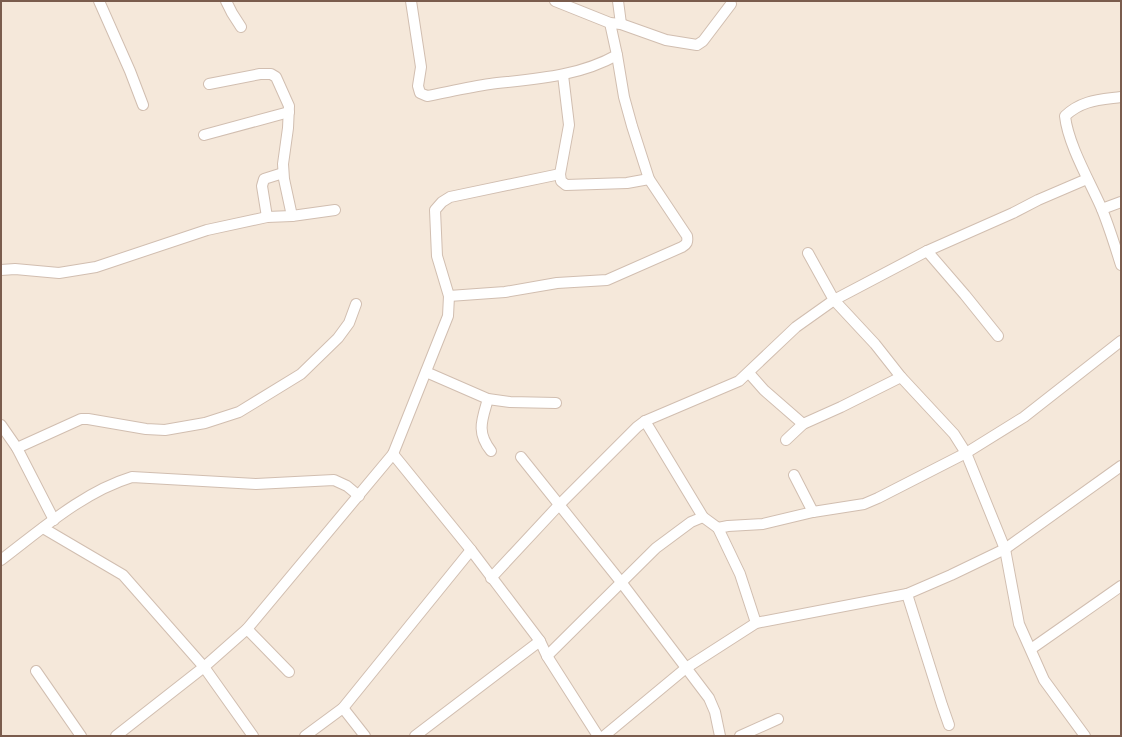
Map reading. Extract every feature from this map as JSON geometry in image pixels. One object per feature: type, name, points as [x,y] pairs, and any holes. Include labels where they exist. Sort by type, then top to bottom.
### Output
[{"type":"street","points":[[99,1],[130,70],[143,105]]},
{"type":"street","points":[[226,1],[232,14],[241,27]]},
{"type":"street","points":[[411,1],[421,67],[418,86],[420,93],[427,96],[489,84],[563,75],[607,61],[617,55]]},
{"type":"street","points":[[555,1],[610,23],[621,24],[666,40],[688,45],[697,45],[703,41],[731,4]]},
{"type":"street","points":[[618,1],[621,24]]},
{"type":"street","points":[[449,296],[505,292],[557,283],[607,280],[687,244],[687,236],[649,179],[624,97],[610,23]]},
{"type":"street","points":[[209,84],[260,74],[270,74],[276,77],[289,106],[283,173],[292,216]]},
{"type":"street","points":[[563,75],[569,125],[560,174],[561,181],[566,185],[627,183],[649,179]]},
{"type":"street","points":[[1121,97],[1090,101],[1072,109],[1065,116],[1067,128],[1087,179],[1102,209],[1121,265]]},
{"type":"street","points":[[204,135],[289,112]]},
{"type":"street","points":[[267,217],[262,186],[264,179],[283,173]]},
{"type":"street","points":[[116,736],[204,667],[247,629],[393,454],[448,316],[449,296],[437,256],[435,210],[442,202],[450,197],[560,174]]},
{"type":"street","points":[[491,578],[559,505],[645,420],[732,386],[749,373],[796,327],[834,300],[927,251],[1087,179]]},
{"type":"street","points":[[1102,209],[1121,202]]},
{"type":"street","points":[[1,270],[15,269],[59,273],[96,267],[207,230],[267,217],[292,216],[335,210]]},
{"type":"street","points":[[927,251],[966,295],[998,336]]},
{"type":"street","points":[[808,253],[834,300],[875,344],[901,377],[954,434],[966,453],[1004,548],[1019,624],[1044,680],[1085,736]]},
{"type":"street","points":[[17,448],[81,419],[146,429],[165,430],[205,423],[239,412],[301,374],[338,338],[349,323],[356,304]]},
{"type":"street","points":[[718,528],[763,524],[813,512],[864,504],[878,498],[966,453],[1024,417],[1121,343]]},
{"type":"street","points":[[426,372],[488,399],[510,402],[556,402]]},
{"type":"street","points":[[749,373],[764,390],[803,424]]},
{"type":"street","points":[[786,440],[803,424],[841,408],[901,377]]},
{"type":"street","points":[[488,399],[481,426],[483,437],[492,451]]},
{"type":"street","points":[[645,420],[703,516],[718,528],[740,574],[756,623]]},
{"type":"street","points":[[1,425],[17,448],[54,520]]},
{"type":"street","points":[[393,454],[471,550],[540,642],[547,656],[598,736]]},
{"type":"street","points":[[521,457],[621,582],[708,698],[715,712],[720,736]]},
{"type":"street","points":[[604,736],[686,668],[756,623],[907,594],[951,575],[1004,548],[1121,466]]},
{"type":"street","points":[[794,476],[813,512]]},
{"type":"street","points":[[1,560],[86,497],[116,482],[132,477],[256,484],[334,480],[348,486],[359,496]]},
{"type":"street","points":[[547,656],[656,548],[692,522],[703,516]]},
{"type":"street","points":[[44,528],[123,575],[204,667],[253,736]]},
{"type":"street","points":[[305,736],[343,708],[471,550]]},
{"type":"street","points":[[1031,649],[1121,586]]},
{"type":"street","points":[[907,594],[949,725]]},
{"type":"street","points":[[247,629],[289,672]]},
{"type":"street","points":[[415,736],[540,642]]},
{"type":"street","points":[[36,671],[81,736]]},
{"type":"street","points":[[343,708],[365,736]]},
{"type":"street","points":[[740,736],[778,719]]},
{"type":"shaded area","points":[[1,1],[1121,1],[1121,736],[1,736]]}]
